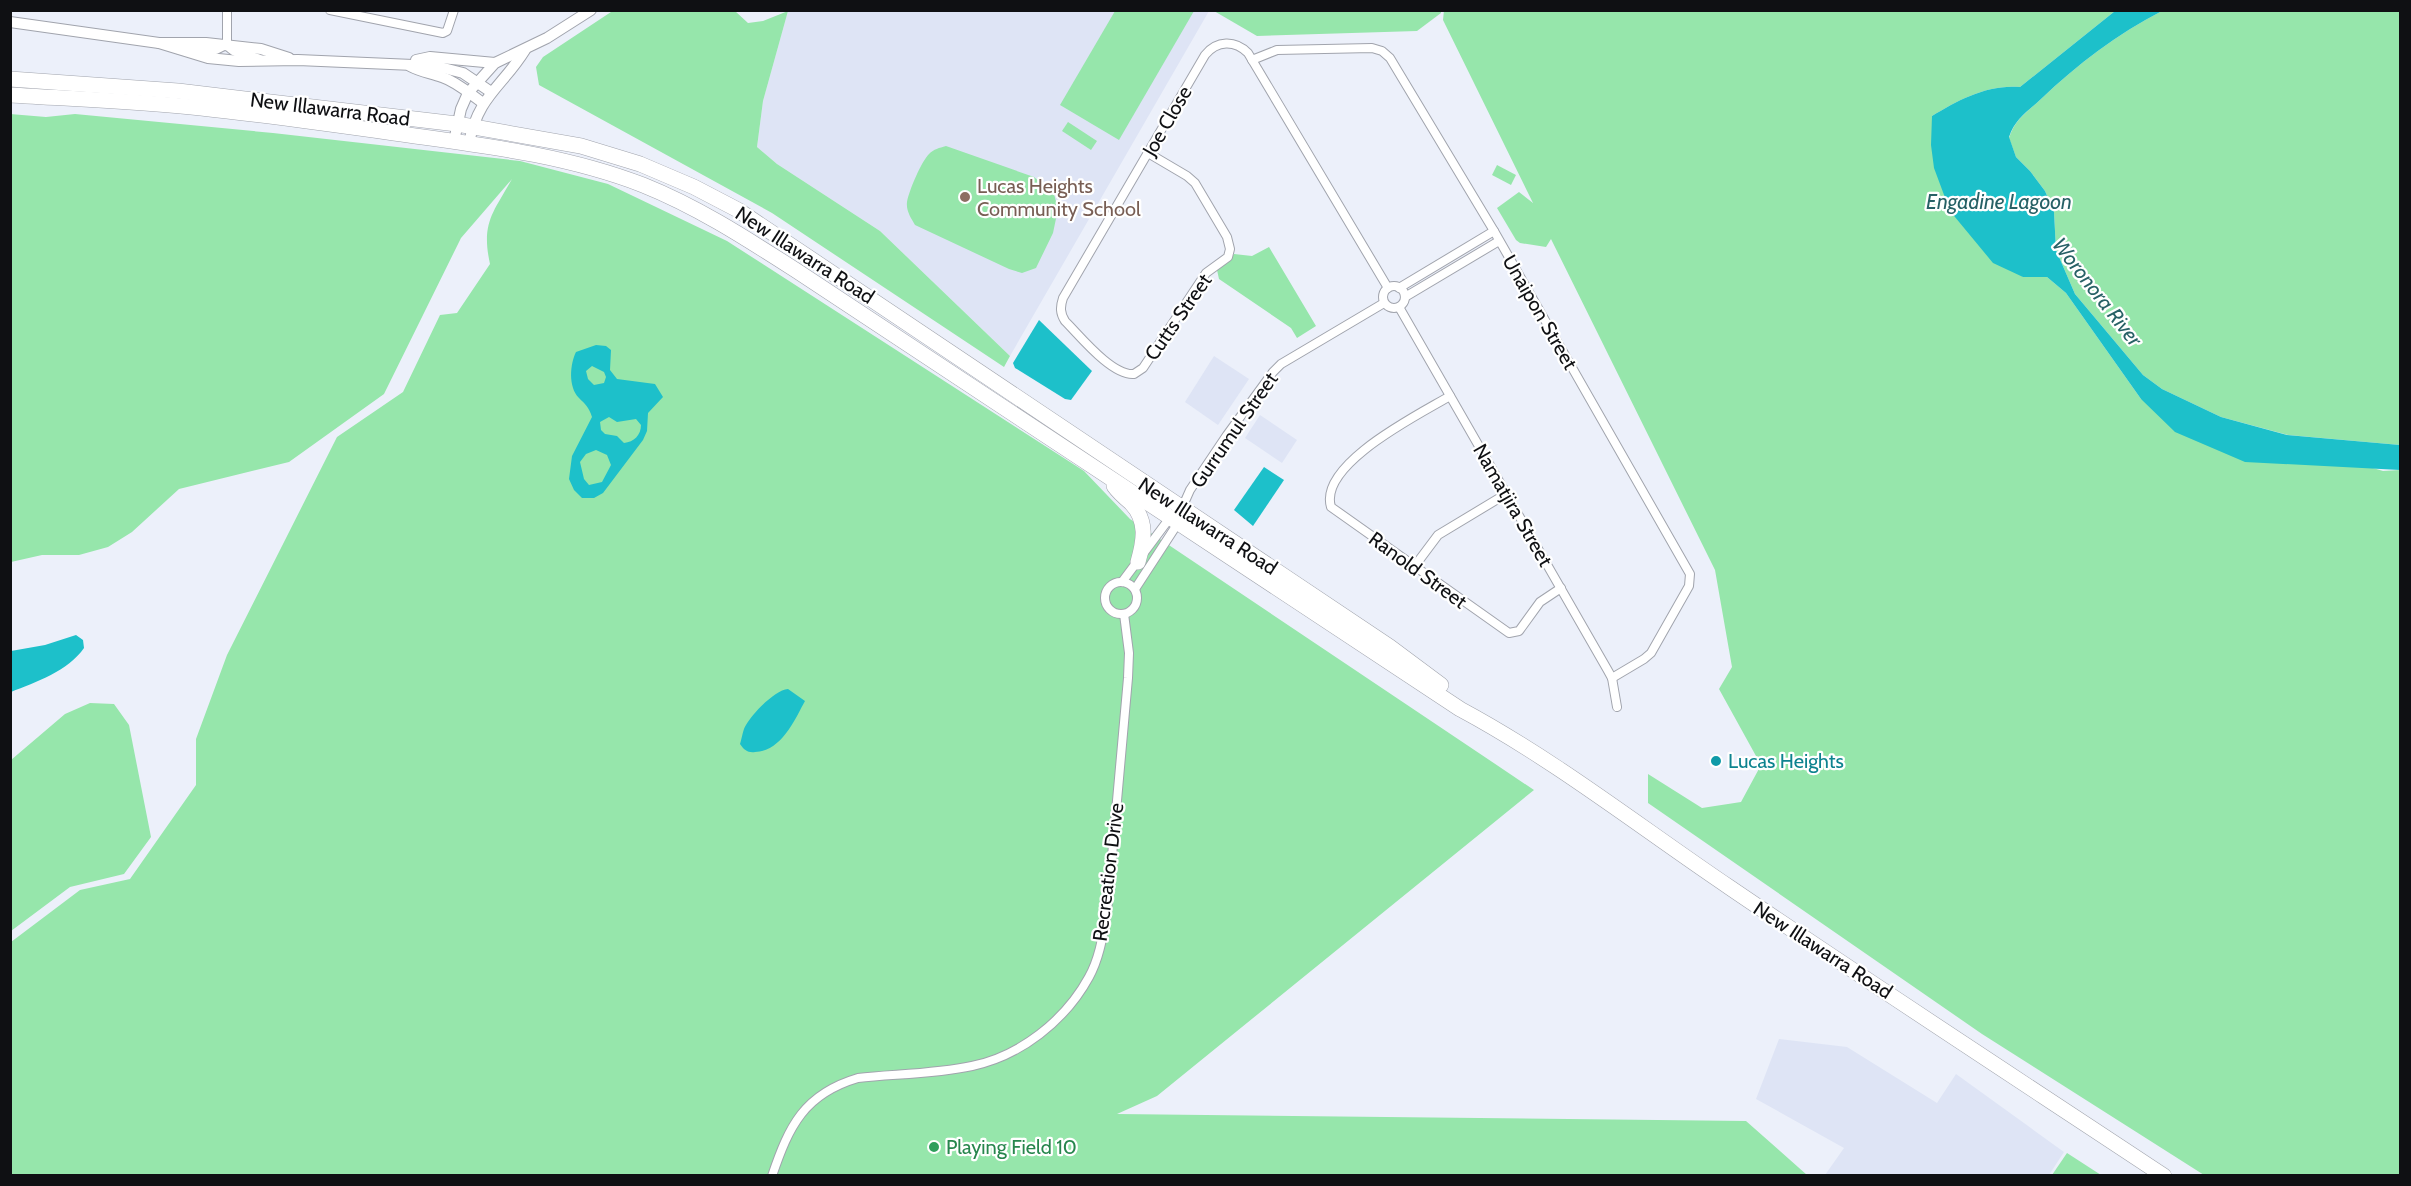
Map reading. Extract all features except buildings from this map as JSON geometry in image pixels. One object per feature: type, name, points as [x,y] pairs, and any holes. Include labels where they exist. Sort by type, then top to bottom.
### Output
[{"type":"highway","name":"New Illawarra Road","points":[[10,79],[178,91],[465,125],[581,146],[639,164],[694,187],[738,210],[1176,516]]},
{"type":"highway","name":"New Illawarra Road","points":[[10,95],[199,108],[461,142],[540,156],[642,185],[720,222],[1101,470],[1390,647],[1465,703],[1484,722],[1599,795],[1749,901],[2164,1176]]},
{"type":"highway","points":[[1101,470],[1118,493],[1132,505],[1142,521],[1143,541],[1138,562]]},
{"type":"street","points":[[226,10],[227,45],[235,53],[253,56],[264,62]]},
{"type":"street","points":[[330,10],[432,31],[447,31],[454,10]]},
{"type":"street","points":[[465,125],[460,109],[468,93],[495,63],[525,50],[591,10]]},
{"type":"street","points":[[10,22],[159,43],[186,42],[261,49],[298,60]]},
{"type":"street","points":[[159,43],[184,52],[229,60],[404,63],[450,69],[463,73],[491,92]]},
{"type":"street","name":"Joe Close","points":[[1134,374],[1121,373],[1110,365],[1065,321],[1060,310],[1064,298],[1205,55],[1215,46],[1229,43],[1243,48],[1252,60]]},
{"type":"street","points":[[184,52],[216,50],[227,45]]},
{"type":"street","name":"Unaipon Street","points":[[1252,60],[1277,50],[1372,48],[1382,51],[1390,58],[1500,241],[1690,574],[1689,586],[1651,653],[1612,678]]},
{"type":"street","points":[[461,142],[465,125],[514,67],[525,50]]},
{"type":"street","points":[[404,63],[430,57],[495,63]]},
{"type":"street","points":[[1252,60],[1388,288]]},
{"type":"street","points":[[404,63],[423,73],[442,77],[483,103]]},
{"type":"street","name":"Cutts Street","points":[[1134,374],[1143,368],[1206,273],[1228,257],[1230,249],[1227,237],[1195,183],[1148,153]]},
{"type":"street","points":[[1494,231],[1399,288],[1388,288],[1383,293],[1384,303],[1389,308],[1399,307],[1405,297],[1500,241]]},
{"type":"street","points":[[1399,288],[1405,297]]},
{"type":"street","name":"Gurrumul Street","points":[[1176,516],[1190,490],[1227,435],[1273,372],[1281,364],[1384,303]]},
{"type":"street","name":"Namatjira Street","points":[[1399,307],[1612,678],[1617,707]]},
{"type":"street","name":"Ranold Street","points":[[1450,396],[1367,446],[1347,467],[1332,489],[1329,498],[1335,511],[1503,631],[1514,633],[1522,628],[1540,602],[1561,588]]},
{"type":"street","points":[[1414,567],[1438,535],[1506,494]]},
{"type":"street","points":[[1122,582],[1135,589],[1137,598],[1135,607],[1124,614],[1110,610],[1105,601],[1109,587],[1122,582],[1176,516]]},
{"type":"street","points":[[1135,589],[1176,516]]},
{"type":"street","name":"Recreation Drive","points":[[772,1176],[793,1124],[805,1107],[820,1095],[841,1083],[858,1078],[972,1066],[1013,1052],[1056,1019],[1089,977],[1102,943],[1107,912],[1128,678],[1129,653],[1124,614]]},
{"type":"shaded area","name":"Lucas Heights Community School","points":[[788,11],[1209,11],[1010,356],[880,231],[777,164],[757,147],[763,101]]},
{"type":"shaded area","points":[[1214,356],[1249,379],[1218,425],[1185,402]]},
{"type":"shaded area","points":[[1260,415],[1297,440],[1282,463],[1245,438]]},
{"type":"shaded area","points":[[1779,1039],[1847,1047],[1937,1103],[1956,1074],[2064,1152],[2049,1175],[1825,1175],[1844,1148],[1756,1099]]},
{"type":"green space","points":[[614,10],[735,11],[748,23],[763,21],[788,11],[763,101],[757,147],[777,164],[880,231],[1010,356],[1004,367],[772,213],[539,85],[536,67],[543,57]]},
{"type":"green space","points":[[1444,10],[2115,11],[2020,87],[1996,88],[1974,94],[1932,116],[2023,277],[2047,277],[2066,293],[2141,399],[2383,471],[2400,470],[2400,1175],[2204,1175],[1982,1034],[1648,803],[1648,774],[1702,808],[1741,802],[1761,765],[1719,689],[1732,667],[1715,570],[1551,239],[1546,247],[1520,243],[1497,208],[1519,192],[1533,203],[1443,20]]},
{"type":"green space","points":[[1115,11],[1194,11],[1119,140],[1060,105]]},
{"type":"green space","points":[[1214,11],[1441,11],[1417,31],[1257,36]]},
{"type":"green space","points":[[2162,11],[2400,11],[2400,445],[2288,435],[2221,417],[2162,389],[2143,375],[2075,294],[2056,250],[2054,212],[2045,191],[2016,157],[2009,138],[2022,116],[2069,74],[2099,50]]},
{"type":"green space","points":[[10,114],[46,117],[75,114],[273,133],[520,161],[608,184],[727,241],[1084,471],[1130,519],[1534,790],[1157,1096],[1117,1114],[1746,1121],[1807,1175],[11,1175],[11,942],[80,890],[130,879],[196,785],[196,739],[227,655],[337,437],[403,392],[440,315],[457,313],[490,264],[488,228],[494,210],[512,179],[461,238],[384,394],[289,462],[179,489],[132,532],[108,547],[79,555],[42,555],[11,562]]},
{"type":"green space","points":[[1068,122],[1097,141],[1091,150],[1062,131]]},
{"type":"green space","points":[[946,146],[1034,177],[1054,194],[1058,209],[1053,233],[1036,268],[1022,273],[1009,269],[915,225],[907,205],[913,184],[922,163],[929,154]]},
{"type":"green space","points":[[1497,165],[1516,175],[1511,185],[1492,175]]},
{"type":"green space","points":[[1269,247],[1316,326],[1297,338],[1291,328],[1219,279],[1217,270],[1234,254],[1252,256]]},
{"type":"green space","points":[[90,703],[114,704],[129,725],[151,837],[124,874],[70,887],[11,931],[11,760],[65,714]]},
{"type":"green space","points":[[2067,1153],[2101,1175],[2052,1175]]},
{"type":"water","name":"Engadine Lagoon","points":[[2115,11],[2162,11],[2098,50],[2022,116],[2009,137],[2016,157],[2045,191],[2054,212],[2056,250],[2075,294],[2143,375],[2162,389],[2221,417],[2287,435],[2400,445],[2400,470],[2245,462],[2175,432],[2141,399],[2066,293],[2047,277],[2023,277],[1993,263],[1950,211],[1934,168],[1931,145],[1932,116],[1974,94],[1996,88],[2020,87]]},
{"type":"water","points":[[1039,320],[1092,371],[1071,400],[1065,399],[1015,368],[1013,363]]},
{"type":"water","points":[[596,345],[606,346],[611,350],[610,370],[617,379],[655,384],[663,397],[648,413],[647,431],[643,440],[603,493],[594,498],[582,498],[574,490],[569,479],[572,456],[592,417],[573,388],[571,369],[576,352]],"holes":[[[592,366],[604,372],[606,377],[604,383],[594,385],[588,379],[586,371]],[[609,417],[617,422],[636,419],[641,429],[636,437],[624,443],[617,436],[605,434],[601,430],[600,422]],[[596,450],[607,455],[611,465],[602,482],[589,485],[584,479],[580,462],[586,454]]]},
{"type":"water","points":[[1264,467],[1284,480],[1253,526],[1234,510]]},
{"type":"water","points":[[76,635],[83,640],[84,648],[77,656],[51,675],[11,692],[11,651],[45,645]]},
{"type":"water","points":[[788,689],[805,701],[792,725],[773,746],[753,752],[745,749],[740,744],[749,720],[777,693]]},
{"type":"place","name":"Lucas Heights Community School","points":[[965,197]]},
{"type":"place","name":"Lucas Heights","points":[[1716,761]]},
{"type":"place","name":"Playing Field 10","points":[[934,1147]]},
{"type":"water label","name":"Woronora River","points":[[2097,292]]}]
